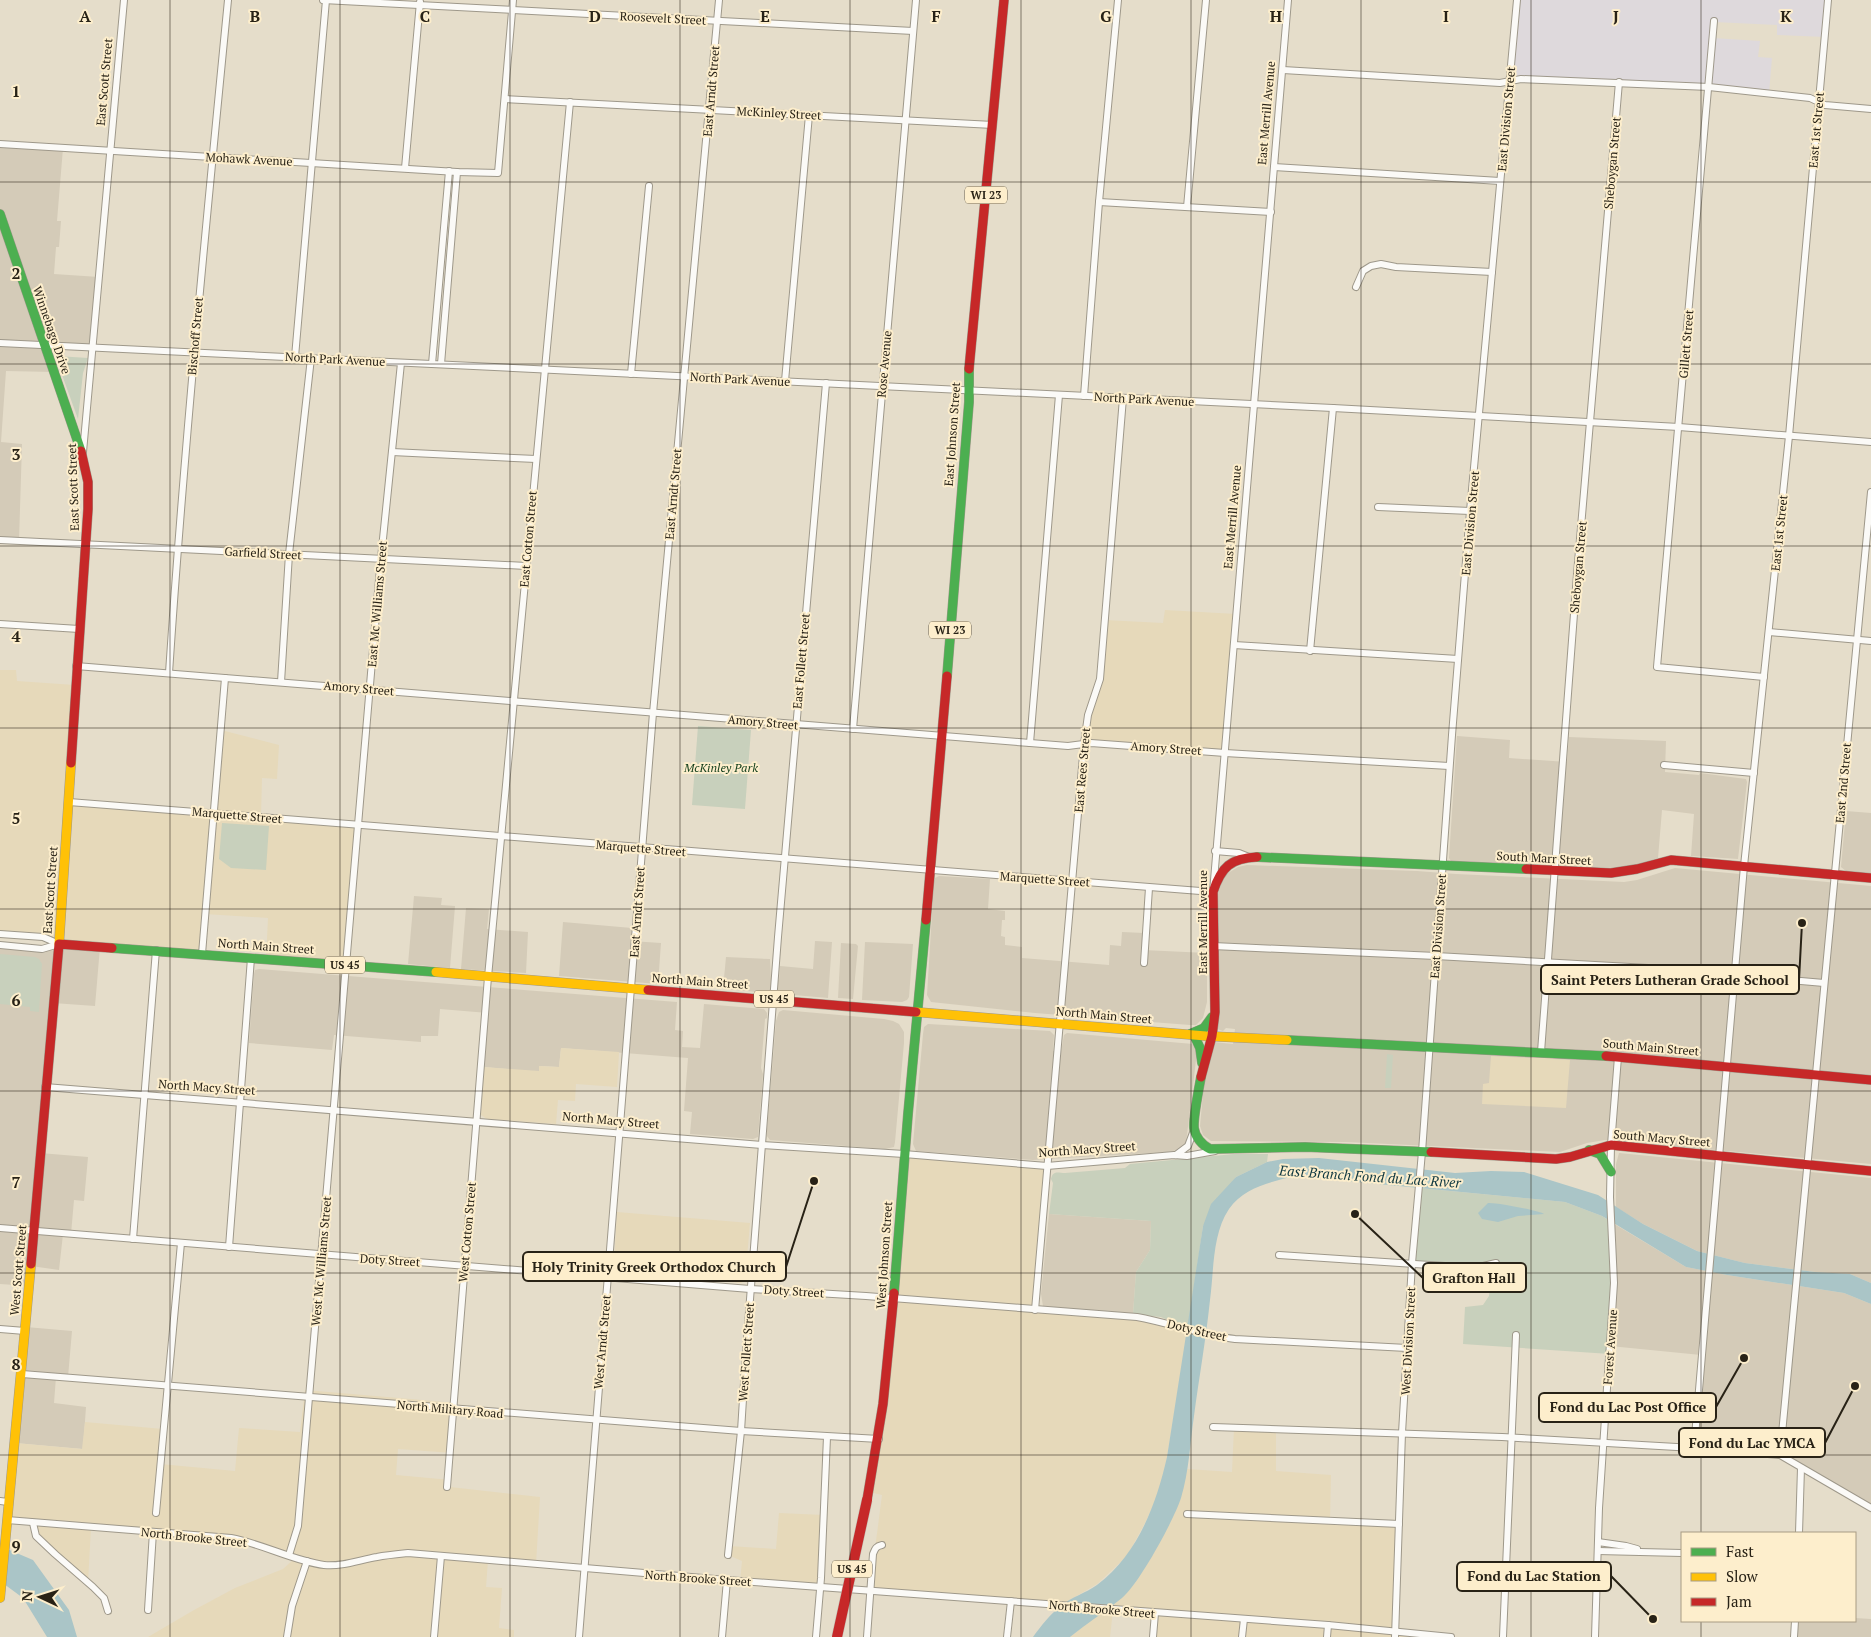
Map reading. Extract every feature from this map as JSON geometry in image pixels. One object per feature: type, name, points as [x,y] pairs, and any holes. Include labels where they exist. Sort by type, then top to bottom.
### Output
[{"type":"main road","name":"East Johnson Street","points":[[931,870],[943,736],[969,390],[968,379],[1004,0]]},
{"type":"main road","name":"Winnebago Drive","points":[[0,214],[82,453]]},
{"type":"main road","name":"East Scott Street","points":[[59,944],[78,629],[86,545],[88,482],[82,453]]},
{"type":"main road","name":"South Marr Street","points":[[1249,857],[1611,873],[1638,869],[1671,860],[1871,878]]},
{"type":"main road","points":[[1213,892],[1219,875],[1227,865],[1236,859],[1249,857]]},
{"type":"main road","name":"West Johnson Street","points":[[837,1637],[868,1500],[878,1439],[894,1299],[916,1012],[931,870]]},
{"type":"main road","name":"East Merrill Avenue","points":[[1201,1078],[1212,1036],[1215,1012],[1213,892]]},
{"type":"main road","name":"North Main Street","points":[[59,944],[774,999],[1192,1035],[1429,1046]]},
{"type":"main road","name":"West Scott Street","points":[[0,1593],[7,1520],[4,1502],[22,1374],[45,1087],[59,944]]},
{"type":"main road","points":[[1215,1012],[1207,1025],[1192,1035],[1198,1040],[1202,1054],[1201,1078],[1194,1128],[1204,1146],[1210,1149],[1221,1150]]},
{"type":"main road","name":"South Main Street","points":[[1429,1046],[1618,1057],[1871,1080]]},
{"type":"main road","name":"South Macy Street","points":[[1422,1152],[1556,1159],[1611,1145],[1871,1171]]},
{"type":"main road","name":"North Macy Street","points":[[1221,1150],[1327,1147],[1422,1152]]},
{"type":"main road","points":[[1588,1150],[1599,1152],[1606,1160],[1611,1172]]},
{"type":"street","name":"East Scott Street","points":[[82,453],[124,0]]},
{"type":"street","name":"Bischoff Street","points":[[169,673],[177,549],[211,157],[228,0]]},
{"type":"street","points":[[295,357],[325,0]]},
{"type":"street","name":"Roosevelt Street","points":[[325,0],[420,2],[513,9],[913,31]]},
{"type":"street","points":[[505,99],[513,0]]},
{"type":"street","name":"East Arndt Street","points":[[632,988],[653,713],[719,0]]},
{"type":"street","name":"Rose Avenue","points":[[853,729],[916,0]]},
{"type":"street","points":[[1084,396],[1099,202],[1118,0]]},
{"type":"street","points":[[1187,207],[1206,0]]},
{"type":"street","name":"East Merrill Avenue","points":[[1213,892],[1288,0]]},
{"type":"street","name":"East Division Street","points":[[1429,1046],[1470,511],[1517,0]]},
{"type":"street","name":"East 1st Street","points":[[1694,1448],[1734,974],[1789,436],[1828,0]]},
{"type":"street","points":[[405,168],[420,2]]},
{"type":"street","name":"Gillett Street","points":[[1714,22],[1657,667],[1764,677]]},
{"type":"street","points":[[1283,70],[1500,83],[1521,79],[1709,87],[1810,98],[1825,105],[1871,109]]},
{"type":"street","name":"Sheboygan Street","points":[[1541,1052],[1577,574],[1619,82]]},
{"type":"street","name":"Mohawk Avenue","points":[[0,144],[110,152],[498,173],[505,99]]},
{"type":"street","name":"McKinley Street","points":[[505,99],[993,125]]},
{"type":"street","name":"East Cotton Street","points":[[488,977],[570,102]]},
{"type":"street","points":[[785,381],[809,115]]},
{"type":"street","points":[[1274,167],[1500,181]]},
{"type":"street","points":[[432,364],[449,171]]},
{"type":"street","points":[[440,364],[457,172]]},
{"type":"street","points":[[631,374],[649,186]]},
{"type":"street","points":[[1099,202],[1271,212]]},
{"type":"street","points":[[1356,287],[1363,271],[1378,264],[1396,267],[1492,272]]},
{"type":"street","name":"North Park Avenue","points":[[0,342],[1332,408],[1679,427],[1871,442]]},
{"type":"street","points":[[281,682],[290,554],[311,358]]},
{"type":"street","name":"East Mc Williams Street","points":[[346,965],[380,559],[401,362]]},
{"type":"street","name":"East Follett Street","points":[[774,999],[784,859],[826,383]]},
{"type":"street","points":[[1030,743],[1059,395]]},
{"type":"street","name":"East Rees Street","points":[[1035,1310],[1084,744],[1088,715],[1100,679],[1123,398]]},
{"type":"street","points":[[1310,651],[1332,408]]},
{"type":"street","points":[[392,452],[536,459]]},
{"type":"street","name":"East 2nd Street","points":[[1780,1455],[1871,492]]},
{"type":"street","points":[[1378,506],[1470,511]]},
{"type":"street","name":"Garfield Street","points":[[0,540],[526,566]]},
{"type":"street","points":[[0,624],[78,629]]},
{"type":"street","points":[[1768,632],[1871,641]]},
{"type":"street","points":[[1234,645],[1458,659]]},
{"type":"street","name":"Amory Street","points":[[76,666],[1068,746],[1092,743],[1449,766]]},
{"type":"street","points":[[202,954],[225,678]]},
{"type":"street","points":[[1664,765],[1754,773]]},
{"type":"street","name":"Marquette Street","points":[[69,802],[1213,892]]},
{"type":"street","name":"South Marr Street","points":[[1215,851],[1240,853],[1249,857]]},
{"type":"street","points":[[1144,963],[1149,888]]},
{"type":"street","name":"North Main Street","points":[[0,934],[43,937],[59,944]]},
{"type":"street","name":"North Main Street","points":[[0,945],[42,949],[59,944]]},
{"type":"street","points":[[1214,946],[1548,962],[1734,974],[1824,983]]},
{"type":"street","points":[[133,1238],[156,950]]},
{"type":"street","points":[[228,1247],[251,958]]},
{"type":"street","name":"West Mc Williams Street","points":[[288,1555],[298,1526],[323,1255],[332,1110],[346,965]]},
{"type":"street","name":"West Cotton Street","points":[[447,1486],[488,977]]},
{"type":"street","name":"West Arndt Street","points":[[578,1637],[632,988]]},
{"type":"street","name":"West Follett Street","points":[[728,1555],[741,1432],[750,1289],[774,999]]},
{"type":"street","name":"West Division Street","points":[[1395,1635],[1402,1433],[1412,1263],[1429,1046]]},
{"type":"street","name":"Forest Avenue","points":[[1595,1637],[1603,1443],[1614,1283],[1610,1201],[1611,1145],[1618,1057]]},
{"type":"street","name":"North Macy Street","points":[[45,1087],[1047,1166],[1174,1155],[1187,1156],[1221,1150]]},
{"type":"street","points":[[1174,1155],[1188,1146],[1194,1128]]},
{"type":"street","name":"Doty Street","points":[[0,1228],[750,1289],[1138,1318],[1161,1321],[1212,1336],[1407,1348]]},
{"type":"street","points":[[156,1513],[181,1243]]},
{"type":"street","points":[[1279,1255],[1475,1268],[1496,1263]]},
{"type":"street","points":[[0,1329],[25,1331]]},
{"type":"street","points":[[1503,1637],[1516,1335]]},
{"type":"street","name":"North Military Road","points":[[22,1374],[167,1384],[453,1410],[741,1432],[878,1439]]},
{"type":"street","points":[[1213,1427],[1512,1438],[1694,1448],[1780,1455],[1871,1508]]},
{"type":"street","points":[[816,1637],[827,1437]]},
{"type":"street","points":[[1799,1532],[1801,1468]]},
{"type":"street","points":[[1187,1514],[1400,1524]]},
{"type":"street","name":"North Brooke Street","points":[[7,1520],[237,1539],[321,1564],[336,1565],[378,1556],[408,1553],[583,1569],[1113,1609],[1155,1614],[1328,1625],[1395,1635],[1451,1637]]},
{"type":"street","points":[[33,1522],[36,1536],[94,1587],[104,1598],[108,1611]]},
{"type":"street","points":[[148,1610],[153,1532]]},
{"type":"street","points":[[1598,1542],[1626,1546],[1641,1551]]},
{"type":"street","points":[[868,1637],[873,1554],[874,1549],[882,1546]]},
{"type":"street","points":[[1598,1550],[1681,1553]]},
{"type":"street","points":[[434,1637],[441,1556]]},
{"type":"street","points":[[287,1637],[292,1606],[307,1561]]},
{"type":"street","points":[[722,1637],[726,1580]]},
{"type":"street","points":[[1007,1637],[1011,1601]]},
{"type":"street","points":[[1153,1637],[1155,1614]]},
{"type":"street","points":[[1242,1637],[1244,1619]]},
{"type":"street","points":[[1794,1637],[1795,1622]]},
{"type":"street","points":[[1327,1637],[1328,1625]]},
{"type":"shaded area","points":[[1517,0],[1828,0],[1825,37],[1777,35],[1777,25],[1714,22],[1713,38],[1760,41],[1758,57],[1772,58],[1769,93],[1709,87],[1509,82]]},
{"type":"shaded area","points":[[0,144],[63,148],[57,221],[61,221],[59,247],[56,247],[54,274],[99,277],[93,348],[44,345],[54,372],[6,371],[1,442],[22,444],[19,541],[0,540]]},
{"type":"shaded area","points":[[1165,610],[1236,614],[1225,753],[1084,744],[1100,679],[1105,620],[1163,623]]},
{"type":"shaded area","points":[[0,670],[16,670],[17,681],[75,685],[69,802],[213,813],[221,730],[279,745],[277,779],[262,778],[261,817],[358,825],[346,965],[266,959],[268,918],[205,914],[202,954],[59,944],[59,938],[0,934]]},
{"type":"shaded area","points":[[1457,736],[1510,740],[1509,758],[1567,762],[1569,737],[1666,741],[1665,772],[1699,775],[1700,773],[1746,779],[1738,859],[1691,856],[1694,814],[1662,810],[1658,858],[1630,867],[1451,861],[1449,858]]},
{"type":"shaded area","points":[[1846,811],[1871,813],[1871,873],[1846,871],[1841,867]]},
{"type":"shaded area","points":[[1247,865],[1417,871],[1624,882],[1637,880],[1675,868],[1871,886],[1871,1164],[1605,1140],[1587,1143],[1560,1152],[1346,1142],[1211,1141],[1203,1135],[1200,1126],[1204,1082],[1213,1042],[1233,1044],[1235,1029],[1226,1028],[1223,1031],[1217,1029],[1218,893],[1223,879],[1228,873],[1238,867]]},
{"type":"shaded area","points":[[939,876],[990,879],[988,909],[1005,911],[1005,920],[1002,920],[1001,936],[1005,937],[1005,945],[1022,947],[1022,958],[1109,965],[1110,945],[1121,946],[1122,932],[1144,933],[1143,950],[1207,953],[1207,1002],[1203,1018],[1196,1025],[1190,1025],[1035,1013],[931,1002],[927,995],[934,881]]},
{"type":"shaded area","points":[[414,896],[442,898],[441,905],[455,906],[450,968],[408,964]]},
{"type":"shaded area","points":[[466,908],[489,909],[487,929],[528,932],[526,973],[461,969]]},
{"type":"shaded area","points":[[563,922],[632,928],[631,941],[661,943],[658,984],[559,976]]},
{"type":"shaded area","points":[[815,941],[832,942],[828,998],[723,989],[726,957],[770,959],[771,980],[779,980],[780,966],[813,969]]},
{"type":"shaded area","points":[[865,942],[913,944],[909,997],[907,1000],[902,1002],[862,1000]]},
{"type":"shaded area","points":[[841,943],[856,944],[858,946],[853,999],[838,998]]},
{"type":"shaded area","points":[[59,944],[100,947],[95,1006],[53,1003],[40,1153],[88,1157],[84,1201],[74,1200],[71,1234],[63,1234],[59,1270],[31,1266],[29,1286],[0,1284],[0,945],[58,951]]},
{"type":"shaded area","points":[[255,970],[677,1002],[675,1030],[683,1031],[682,1047],[700,1048],[704,1004],[764,1009],[767,1013],[767,1018],[765,1019],[761,1068],[763,1074],[758,1137],[753,1139],[690,1134],[692,1112],[684,1111],[688,1058],[561,1048],[559,1067],[540,1066],[539,1072],[484,1067],[488,1013],[440,1009],[438,1036],[421,1036],[421,1042],[334,1035],[332,1050],[249,1043],[254,974]]},
{"type":"shaded area","points":[[783,1010],[884,1019],[899,1024],[904,1032],[904,1043],[894,1147],[885,1149],[770,1140],[767,1136],[767,1130],[776,1021],[779,1012]]},
{"type":"shaded area","points":[[928,1024],[1050,1031],[1054,1035],[1053,1051],[1061,1052],[1064,1035],[1067,1033],[1193,1044],[1197,1052],[1186,1143],[1179,1150],[1167,1152],[1033,1160],[916,1151],[913,1144],[923,1034],[924,1027]]},
{"type":"shaded area","points":[[561,1048],[619,1052],[617,1087],[576,1084],[575,1101],[558,1100],[556,1124],[487,1119],[481,1115],[484,1067],[539,1071],[539,1066],[559,1067]]},
{"type":"shaded area","points":[[1491,1056],[1552,1057],[1554,1059],[1570,1060],[1566,1108],[1482,1104],[1483,1084],[1489,1083]]},
{"type":"shaded area","points":[[1619,1153],[1871,1178],[1871,1283],[1850,1274],[1815,1272],[1745,1263],[1697,1251],[1643,1224],[1616,1207],[1616,1164]]},
{"type":"shaded area","points":[[904,1154],[1047,1166],[1035,1310],[1137,1317],[1188,1329],[1167,1457],[1159,1493],[1127,1556],[1097,1584],[1061,1605],[871,1591],[882,1495],[869,1492],[879,1439]]},
{"type":"shaded area","points":[[617,1212],[750,1223],[745,1281],[741,1283],[622,1273],[617,1271],[614,1264]]},
{"type":"shaded area","points":[[1049,1214],[1151,1221],[1150,1250],[1136,1272],[1133,1314],[1043,1306],[1041,1294]]},
{"type":"shaded area","points":[[1611,1222],[1686,1267],[1844,1293],[1871,1304],[1871,1508],[1780,1455],[1694,1448],[1701,1355],[1610,1346]]},
{"type":"shaded area","points":[[26,1327],[72,1331],[68,1377],[56,1377],[54,1403],[86,1407],[83,1449],[15,1443]]},
{"type":"shaded area","points":[[305,1390],[457,1403],[453,1453],[398,1449],[396,1475],[451,1480],[450,1487],[540,1497],[536,1564],[488,1560],[486,1587],[502,1588],[499,1628],[514,1630],[514,1637],[148,1637],[235,1588],[283,1569],[295,1558],[243,1540],[91,1528],[88,1582],[36,1536],[33,1523],[7,1520],[15,1443],[82,1449],[85,1422],[163,1429],[160,1464],[235,1471],[239,1428],[300,1432]]},
{"type":"shaded area","points":[[1234,1428],[1276,1429],[1276,1471],[1331,1475],[1330,1521],[1399,1524],[1395,1632],[1451,1637],[1153,1637],[1155,1614],[1113,1610],[1110,1637],[1070,1637],[1135,1583],[1164,1533],[1180,1500],[1187,1469],[1232,1472]]},
{"type":"shaded area","points":[[779,1513],[824,1515],[820,1586],[740,1581],[742,1561],[728,1555],[729,1546],[776,1549]]},
{"type":"shaded area","points":[[1856,1618],[1871,1619],[1871,1637],[1794,1637],[1795,1622],[1856,1622]]},
{"type":"green space","points":[[57,356],[88,358],[83,373],[78,419],[57,361]]},
{"type":"green space","name":"McKinley Park","points":[[698,726],[751,730],[745,809],[692,805]]},
{"type":"green space","points":[[222,823],[269,826],[266,870],[231,868],[219,859]]},
{"type":"green space","points":[[0,954],[39,959],[42,964],[39,1012],[30,1011],[30,1007],[0,1004]]},
{"type":"green space","points":[[1387,1054],[1393,1055],[1391,1088],[1385,1088]]},
{"type":"green space","points":[[1234,1154],[1268,1154],[1267,1162],[1236,1177],[1203,1226],[1188,1329],[1161,1317],[1133,1314],[1136,1272],[1150,1250],[1151,1221],[1049,1214],[1053,1183],[1051,1179],[1054,1173],[1125,1168],[1130,1164]]},
{"type":"green space","points":[[1419,1188],[1565,1202],[1602,1216],[1611,1222],[1614,1272],[1610,1354],[1463,1344],[1465,1307],[1483,1305],[1489,1296],[1491,1272],[1486,1265],[1412,1263]]},
{"type":"water","name":"East Branch Fond du Lac River","points":[[1319,1158],[1455,1173],[1524,1172],[1598,1195],[1643,1224],[1697,1251],[1745,1263],[1815,1272],[1850,1274],[1871,1283],[1871,1304],[1844,1293],[1686,1267],[1602,1216],[1565,1202],[1295,1176],[1259,1186],[1242,1195],[1235,1202],[1223,1219],[1219,1230],[1188,1468],[1181,1498],[1171,1521],[1146,1566],[1122,1598],[1070,1637],[1033,1637],[1057,1609],[1069,1600],[1097,1585],[1111,1573],[1134,1544],[1151,1510],[1167,1457],[1203,1226],[1211,1204],[1236,1177],[1267,1162],[1283,1159]]},
{"type":"water","points":[[1488,1203],[1518,1207],[1544,1214],[1518,1216],[1498,1222],[1482,1219],[1478,1213]]},
{"type":"water","points":[[0,1546],[33,1560],[69,1610],[77,1637],[47,1637],[23,1598],[0,1581]]},
{"type":"traffic: fast","points":[[0,214],[81,451]]},
{"type":"traffic: fast","points":[[947,676],[969,402],[969,369]]},
{"type":"traffic: fast","points":[[1257,857],[1526,869]]},
{"type":"traffic: fast","points":[[894,1293],[926,920]]},
{"type":"traffic: fast","points":[[112,948],[436,972]]},
{"type":"traffic: fast","points":[[1190,1034],[1204,1028],[1212,1017]]},
{"type":"traffic: fast","points":[[1194,1035],[1200,1048],[1202,1063]]},
{"type":"traffic: fast","points":[[1287,1040],[1606,1056]]},
{"type":"traffic: fast","points":[[1201,1077],[1194,1128],[1199,1140],[1210,1149],[1305,1147],[1431,1152]]},
{"type":"traffic: fast","points":[[1589,1150],[1600,1154],[1611,1172]]},
{"type":"traffic: slow","points":[[59,944],[71,763]]},
{"type":"traffic: slow","points":[[436,972],[648,990]]},
{"type":"traffic: slow","points":[[916,1012],[1206,1036],[1287,1040]]},
{"type":"traffic: slow","points":[[0,1598],[31,1264]]},
{"type":"traffic: jam","points":[[969,369],[1004,0]]},
{"type":"traffic: jam","points":[[71,763],[88,509],[88,482],[81,451]]},
{"type":"traffic: jam","points":[[926,920],[947,676]]},
{"type":"traffic: jam","points":[[1201,1077],[1212,1036],[1215,1012],[1213,892],[1220,876],[1228,866],[1240,859],[1257,857]]},
{"type":"traffic: jam","points":[[1526,869],[1611,873],[1637,869],[1671,860],[1871,878]]},
{"type":"traffic: jam","points":[[31,1264],[59,944],[112,948]]},
{"type":"traffic: jam","points":[[648,990],[916,1012]]},
{"type":"traffic: jam","points":[[1606,1056],[1871,1080]]},
{"type":"traffic: jam","points":[[1431,1152],[1556,1159],[1570,1157],[1611,1145],[1871,1171]]},
{"type":"traffic: jam","points":[[867,1500],[883,1404],[894,1293]]},
{"type":"traffic: jam","points":[[837,1637],[867,1500]]},
{"type":"place","name":"Saint Peters Lutheran Grade School","points":[[1802,923]]},
{"type":"place","name":"Holy Trinity Greek Orthodox Church","points":[[814,1181]]},
{"type":"place","name":"Grafton Hall","points":[[1355,1214]]},
{"type":"place","name":"Fond du Lac Post Office","points":[[1744,1358]]},
{"type":"place","name":"Fond du Lac YMCA","points":[[1855,1386]]},
{"type":"place","name":"Fond du Lac Station","points":[[1653,1619]]}]
